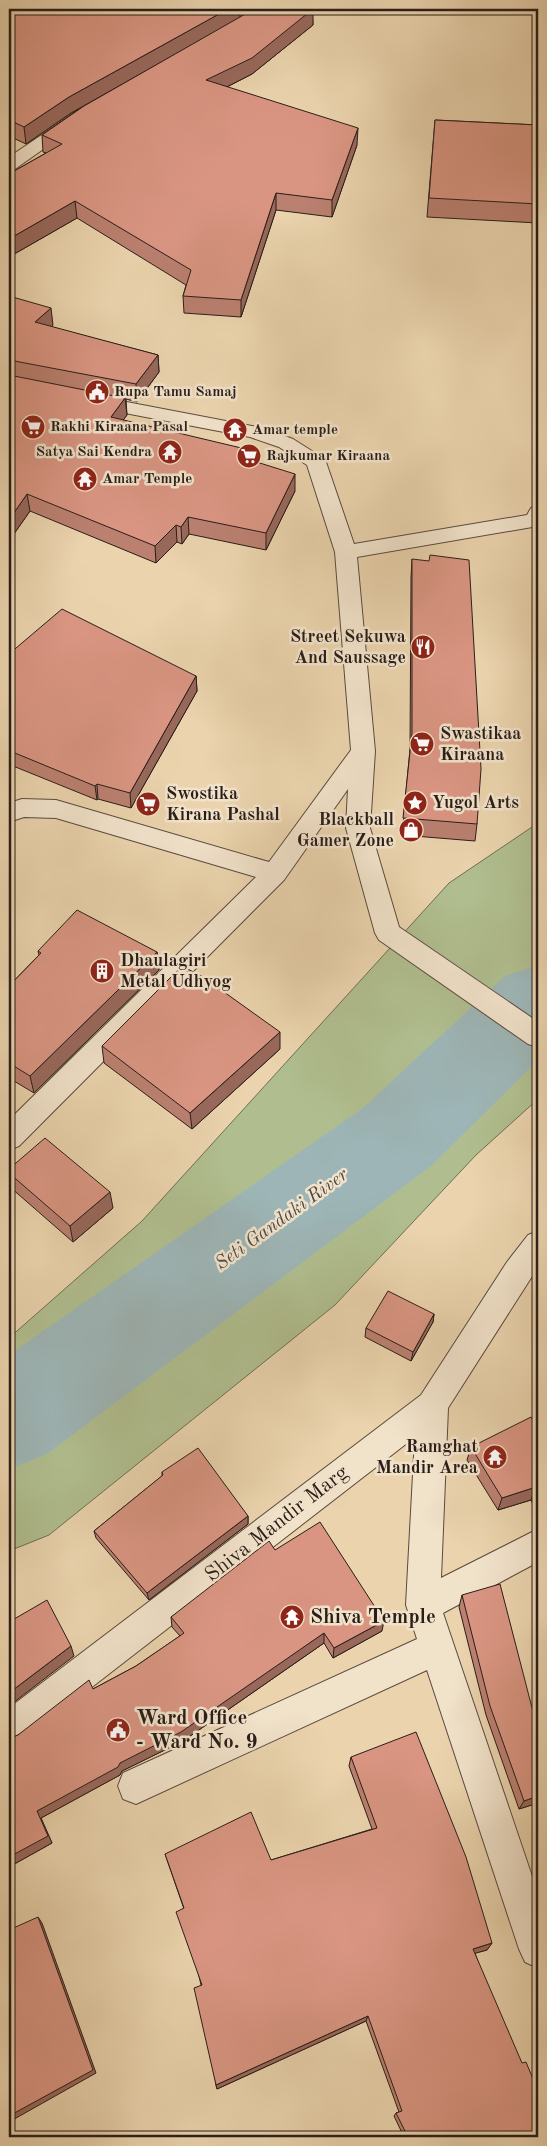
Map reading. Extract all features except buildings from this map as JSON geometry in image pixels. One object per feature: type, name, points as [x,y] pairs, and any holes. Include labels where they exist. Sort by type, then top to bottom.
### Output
[{"type":"street","points":[[9,164],[87,113]]},
{"type":"street","points":[[67,397],[255,432],[286,443],[316,462],[346,552],[363,751],[358,828],[388,933],[538,1036]]},
{"type":"street","points":[[346,552],[534,520],[538,513]]},
{"type":"street","points":[[9,1138],[275,873],[363,751]]},
{"type":"street","points":[[9,813],[22,808],[56,809],[275,873]]},
{"type":"street","points":[[538,1244],[518,1271],[432,1405],[423,1605],[538,1949]]},
{"type":"street","name":"Shiva Mandir Marg","points":[[9,1730],[432,1405]]},
{"type":"street","points":[[423,1605],[538,1545]]},
{"type":"street","points":[[136,1786],[438,1647]]},
{"type":"green space","points":[[538,823],[538,1099],[476,1155],[335,1305],[49,1535],[9,1551],[9,1338],[142,1221],[449,883]]},
{"type":"waterway","name":"Seti Gandaki River","points":[[9,1418],[397,1137],[538,1002]]},
{"type":"place","name":"Rupa Tamu Samaj","points":[[97,392]]},
{"type":"place","name":"Rakhi Kiraana Pasal","points":[[33,427]]},
{"type":"place","name":"Amar temple","points":[[235,430]]},
{"type":"place","name":"Satya Sai Kendra","points":[[170,452]]},
{"type":"place","name":"Rajkumar Kiraana","points":[[249,456]]},
{"type":"place","name":"Amar Temple","points":[[85,479]]},
{"type":"place","name":"Street Sekuwa And Saussage","points":[[423,647]]},
{"type":"place","name":"Swastikaa Kiraana","points":[[422,744]]},
{"type":"place","name":"Yugol Arts","points":[[415,803]]},
{"type":"place","name":"Swostika Kirana Pashal","points":[[148,804]]},
{"type":"place","name":"Blackball Gamer Zone","points":[[411,830]]},
{"type":"place","name":"Dhaulagiri Metal Udhyog","points":[[102,971]]},
{"type":"place","name":"Ramghat Mandir Area","points":[[495,1457]]},
{"type":"place","name":"Shiva Temple","points":[[292,1617]]},
{"type":"place","name":"Ward Office - Ward No. 9","points":[[118,1730]]}]
